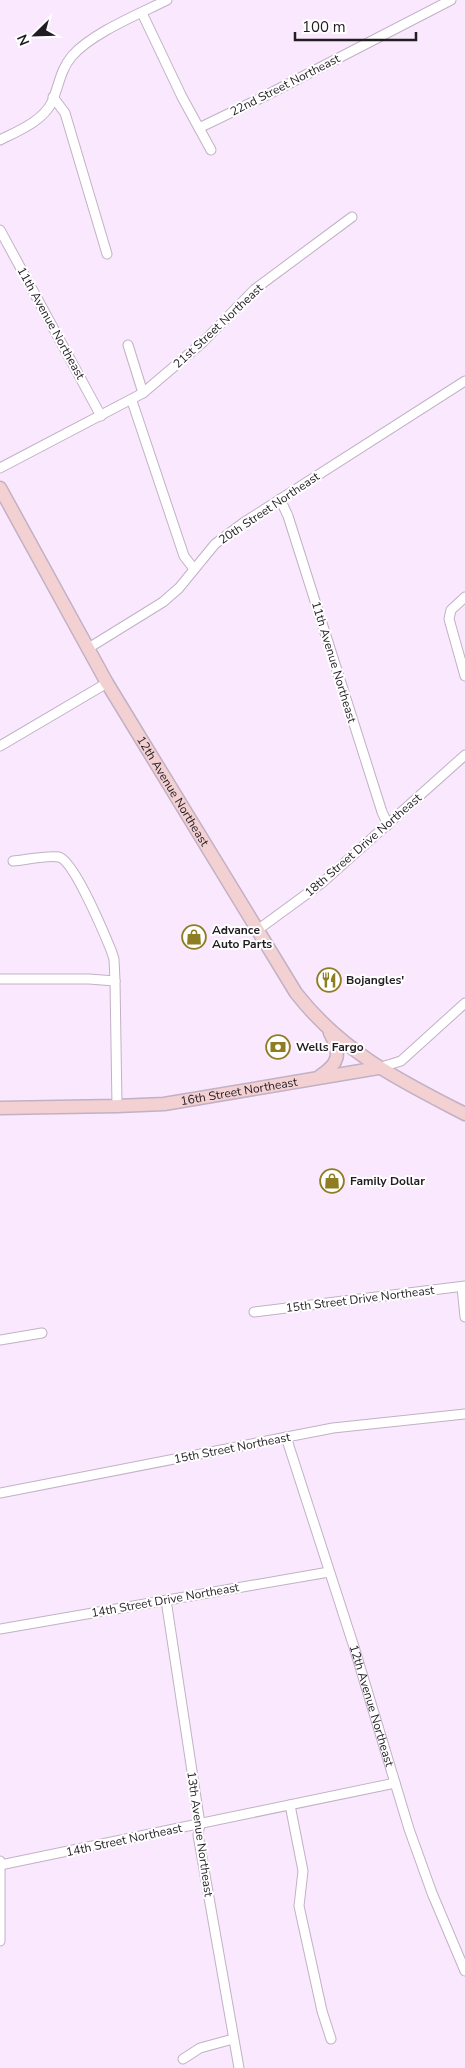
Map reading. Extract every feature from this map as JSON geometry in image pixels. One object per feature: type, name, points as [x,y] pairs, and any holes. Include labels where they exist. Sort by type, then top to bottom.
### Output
[{"type":"main road","name":"12th Avenue Northeast","points":[[0,488],[87,649],[256,931],[296,993],[328,1029],[378,1068]]},
{"type":"main road","points":[[318,1078],[332,1068],[337,1059],[337,1049],[328,1029]]},
{"type":"main road","points":[[378,1068],[465,1114]]},
{"type":"main road","name":"16th Street Northeast","points":[[0,1108],[117,1106],[197,1099],[378,1068]]},
{"type":"street","points":[[0,140],[42,115],[53,97],[64,66],[78,50],[96,37],[168,0]]},
{"type":"street","name":"22nd Street Northeast","points":[[199,128],[451,0]]},
{"type":"street","points":[[142,13],[211,150]]},
{"type":"street","points":[[53,97],[66,112],[107,254]]},
{"type":"street","name":"21st Street Northeast","points":[[0,468],[143,393],[203,342],[255,289],[352,217]]},
{"type":"street","name":"11th Avenue Northeast","points":[[0,230],[101,416]]},
{"type":"street","points":[[128,345],[143,393]]},
{"type":"street","name":"20th Street Northeast","points":[[87,649],[162,602],[179,588],[208,552],[224,537],[465,381]]},
{"type":"street","points":[[132,400],[184,556],[194,569]]},
{"type":"street","name":"11th Avenue Northeast","points":[[280,499],[288,516],[382,812],[388,825]]},
{"type":"street","points":[[465,597],[451,610],[449,619],[465,676]]},
{"type":"street","points":[[0,746],[107,683]]},
{"type":"street","name":"18th Street Drive Northeast","points":[[256,931],[323,882],[465,755]]},
{"type":"street","points":[[13,861],[58,857],[70,866],[112,950],[115,981],[117,1106]]},
{"type":"street","points":[[0,980],[90,979],[115,981]]},
{"type":"street","points":[[378,1068],[401,1061],[465,1003]]},
{"type":"street","points":[[464,1286],[465,1317]]},
{"type":"street","name":"15th Street Drive Northeast","points":[[254,1312],[464,1286]]},
{"type":"street","points":[[0,1340],[42,1333]]},
{"type":"street","name":"15th Street Northeast","points":[[0,1493],[333,1428],[465,1414]]},
{"type":"street","name":"12th Avenue Northeast","points":[[286,1437],[354,1647],[395,1784],[432,1893],[465,1971]]},
{"type":"street","name":"14th Street Drive Northeast","points":[[0,1629],[329,1572]]},
{"type":"street","name":"13th Avenue Northeast","points":[[166,1600],[200,1824],[198,1835],[239,2068]]},
{"type":"street","name":"14th Street Northeast","points":[[0,1865],[395,1784]]},
{"type":"street","points":[[290,1805],[303,1871],[299,1906],[322,2012],[331,2039]]},
{"type":"street","points":[[0,1861],[0,1941]]},
{"type":"street","points":[[184,2059],[200,2048],[233,2039]]},
{"type":"place","name":"Advance Auto Parts","points":[[194,937]]},
{"type":"place","name":"Bojangles'","points":[[329,980]]},
{"type":"place","name":"Wells Fargo","points":[[278,1047]]},
{"type":"place","name":"Family Dollar","points":[[332,1181]]}]
